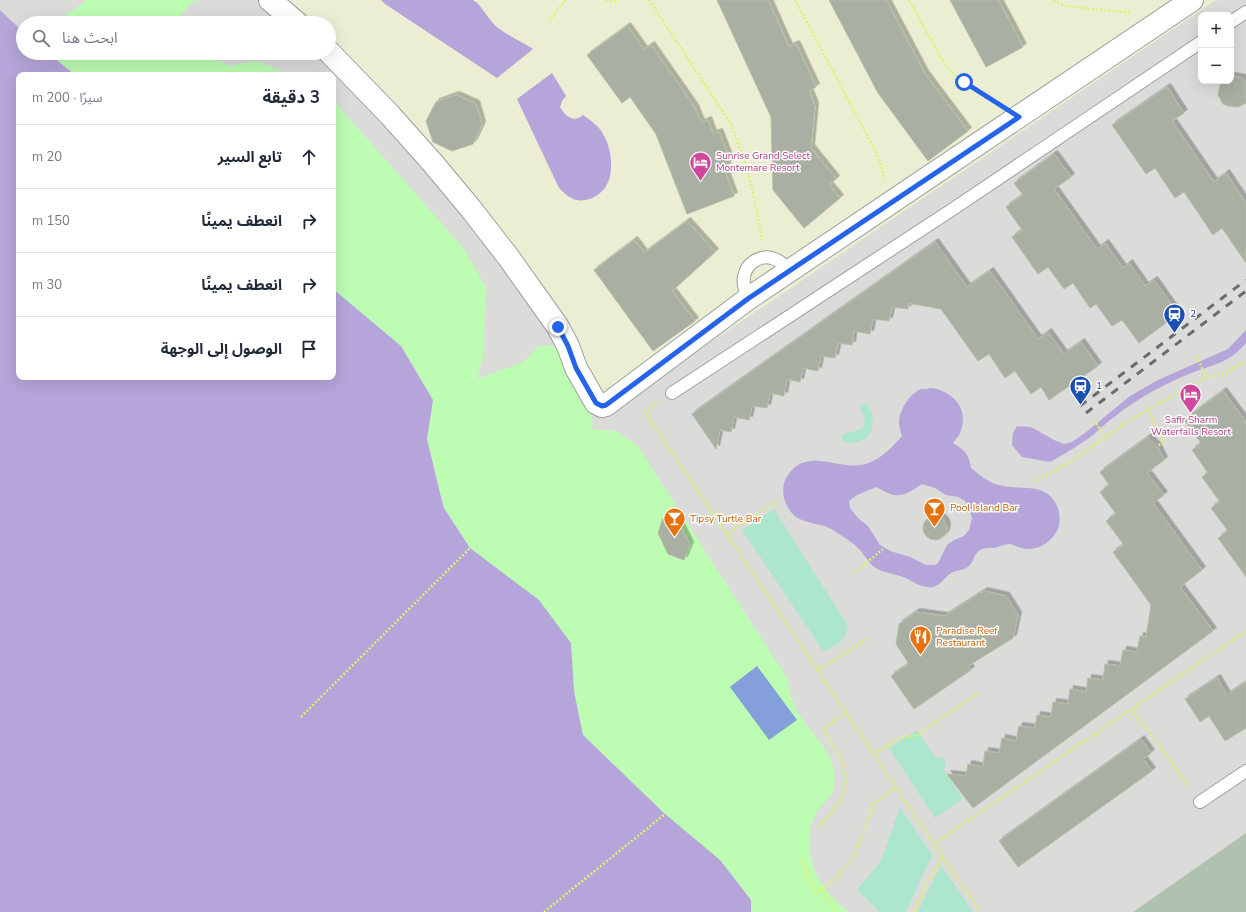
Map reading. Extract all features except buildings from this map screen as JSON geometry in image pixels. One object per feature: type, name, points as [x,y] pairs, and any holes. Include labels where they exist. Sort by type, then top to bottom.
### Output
[{"type":"street","points":[[270,0],[289,16]]},
{"type":"street","points":[[336,59],[431,161],[509,258],[558,327],[568,346],[576,368],[596,403],[599,405],[606,405],[749,298],[1192,0]]},
{"type":"lane","points":[[1234,20],[1246,12]]},
{"type":"lane","points":[[672,393],[956,208],[1198,44]]},
{"type":"lane","points":[[749,298],[743,284],[743,276],[746,269],[757,259],[764,257],[779,260],[785,265],[789,272]]},
{"type":"lane","points":[[1200,802],[1246,771]]},
{"type":"path","points":[[549,20],[566,0]]},
{"type":"path","points":[[606,0],[612,2],[619,0]]},
{"type":"path","points":[[648,0],[731,124],[747,168],[754,197],[764,257]]},
{"type":"path","points":[[795,0],[878,156],[888,194],[885,207]]},
{"type":"path","points":[[909,0],[950,72],[956,78],[1019,117]]},
{"type":"path","points":[[1054,0],[1065,6],[1071,7],[1168,16]]},
{"type":"path","points":[[1197,356],[1206,378]]},
{"type":"path","points":[[1035,482],[1072,462],[1127,422],[1206,378],[1221,375],[1246,361]]},
{"type":"path","points":[[672,393],[645,412],[896,788],[981,912]]},
{"type":"path","points":[[1148,410],[1164,442],[1157,446]]},
{"type":"path","points":[[1094,420],[1105,437]]},
{"type":"path","points":[[727,534],[775,502]]},
{"type":"path","points":[[301,717],[470,548]]},
{"type":"path","points":[[854,573],[884,549]]},
{"type":"path","points":[[934,844],[1246,631]]},
{"type":"path","points":[[818,670],[869,638]]},
{"type":"path","points":[[874,754],[901,738],[916,736],[978,693]]},
{"type":"path","points":[[1130,710],[1144,724],[1200,802]]},
{"type":"path","points":[[818,827],[839,803],[844,788],[845,771],[838,750],[823,728],[846,712]]},
{"type":"path","points":[[801,860],[810,874],[806,877],[816,893],[838,877],[854,856],[873,804],[896,788]]},
{"type":"path","points":[[544,912],[665,814]]},
{"type":"path","points":[[914,912],[928,881],[943,856]]},
{"type":"path","points":[[822,889],[836,912]]},
{"type":"shaded area","points":[[0,0],[1246,0],[1246,912],[751,912],[751,900],[665,814],[574,691],[539,600],[470,548],[427,439],[433,400],[401,346],[336,292],[336,72],[71,72],[57,60],[336,60],[336,16],[16,16],[16,25],[0,10]]},
{"type":"shaded area","name":"Sunrise Grand Select Montemare Resort","points":[[289,0],[1216,0],[618,405],[594,384],[336,51],[336,16],[304,16]]},
{"type":"shaded area","points":[[381,0],[473,0],[498,28],[533,49],[497,78]]},
{"type":"shaded area","points":[[0,10],[16,25],[16,60],[57,60],[71,72],[16,72],[16,380],[336,380],[336,292],[401,346],[433,400],[427,439],[441,497],[444,508],[470,548],[539,600],[571,643],[574,691],[583,735],[665,814],[720,860],[751,900],[751,912],[0,912]]},
{"type":"shaded area","points":[[552,73],[566,96],[560,107],[562,111],[570,118],[576,119],[583,115],[591,121],[601,131],[609,149],[611,166],[610,176],[606,186],[598,195],[588,200],[573,199],[559,188],[517,99]]},
{"type":"shaded area","points":[[1246,330],[1246,343],[1234,354],[1216,364],[1173,381],[1142,397],[1111,419],[1089,438],[1050,462],[1022,457],[1012,445],[1013,433],[1017,426],[1031,427],[1064,444],[1072,442],[1130,396],[1158,380],[1228,349]]},
{"type":"shaded area","points":[[931,388],[946,393],[952,397],[961,409],[963,424],[953,443],[966,453],[971,468],[986,479],[998,485],[1032,488],[1045,492],[1055,502],[1060,519],[1058,529],[1055,534],[1043,545],[1033,549],[1021,548],[1009,544],[994,548],[981,549],[976,553],[968,567],[953,572],[936,586],[928,587],[916,584],[906,578],[874,567],[856,546],[841,535],[827,527],[796,517],[790,511],[784,498],[783,489],[787,476],[793,469],[800,464],[809,461],[853,466],[861,465],[879,458],[902,436],[899,427],[899,418],[906,403],[917,391]],"holes":[[[922,484],[935,488],[946,495],[958,497],[965,501],[972,518],[969,530],[964,536],[947,545],[938,563],[935,565],[926,565],[910,557],[890,551],[880,545],[868,526],[859,519],[850,508],[849,501],[857,495],[876,487],[894,495],[901,495],[909,492]]]},
{"type":"shaded area","points":[[865,403],[870,409],[873,418],[869,435],[857,442],[849,443],[842,441],[842,436],[844,434],[863,428],[865,419],[860,406]]},
{"type":"shaded area","points":[[774,509],[848,626],[843,640],[824,652],[742,530]]},
{"type":"shaded area","points":[[757,666],[797,720],[769,740],[730,687]]},
{"type":"shaded area","points":[[917,730],[935,757],[946,759],[944,770],[963,799],[935,818],[889,748]]},
{"type":"shaded area","points":[[900,807],[932,855],[906,912],[880,912],[857,890],[881,861]]},
{"type":"shaded area","points":[[1246,833],[1246,912],[1133,912]]},
{"type":"shaded area","points":[[941,865],[973,912],[918,912]]},
{"type":"sand","points":[[87,0],[195,0],[180,16],[65,16]]},
{"type":"sand","points":[[57,60],[219,60],[229,66],[257,61],[282,72],[71,72]]},
{"type":"sand","points":[[336,103],[465,250],[486,288],[483,358],[477,379],[523,362],[539,346],[557,346],[593,407],[592,429],[616,431],[637,445],[787,678],[791,696],[798,713],[824,747],[832,762],[834,770],[833,791],[818,810],[814,819],[809,837],[809,847],[813,866],[821,883],[830,895],[848,912],[751,912],[751,900],[720,860],[665,814],[583,735],[574,691],[539,600],[470,548],[444,508],[427,439],[433,400],[401,346],[336,292]]},
{"type":"railway","points":[[1080,406],[1246,280]]},
{"type":"railway","points":[[1086,413],[1246,291]]},
{"type":"place","name":"Sunrise Grand Select Montemare Resort","points":[[701,182]]},
{"type":"place","name":"2","points":[[1175,334]]},
{"type":"place","name":"1","points":[[1080,406]]},
{"type":"place","name":"Safir Sharm Waterfalls Resort","points":[[1191,414]]},
{"type":"place","name":"Pool Island Bar","points":[[935,528]]},
{"type":"place","name":"Tipsy Turtle Bar","points":[[674,538]]},
{"type":"place","name":"Paradise Reef Restaurant","points":[[920,656]]},
{"type":"route","points":[[558,327],[568,346],[576,368],[596,403],[602,406],[606,405],[749,298],[1019,117],[964,82]]}]
